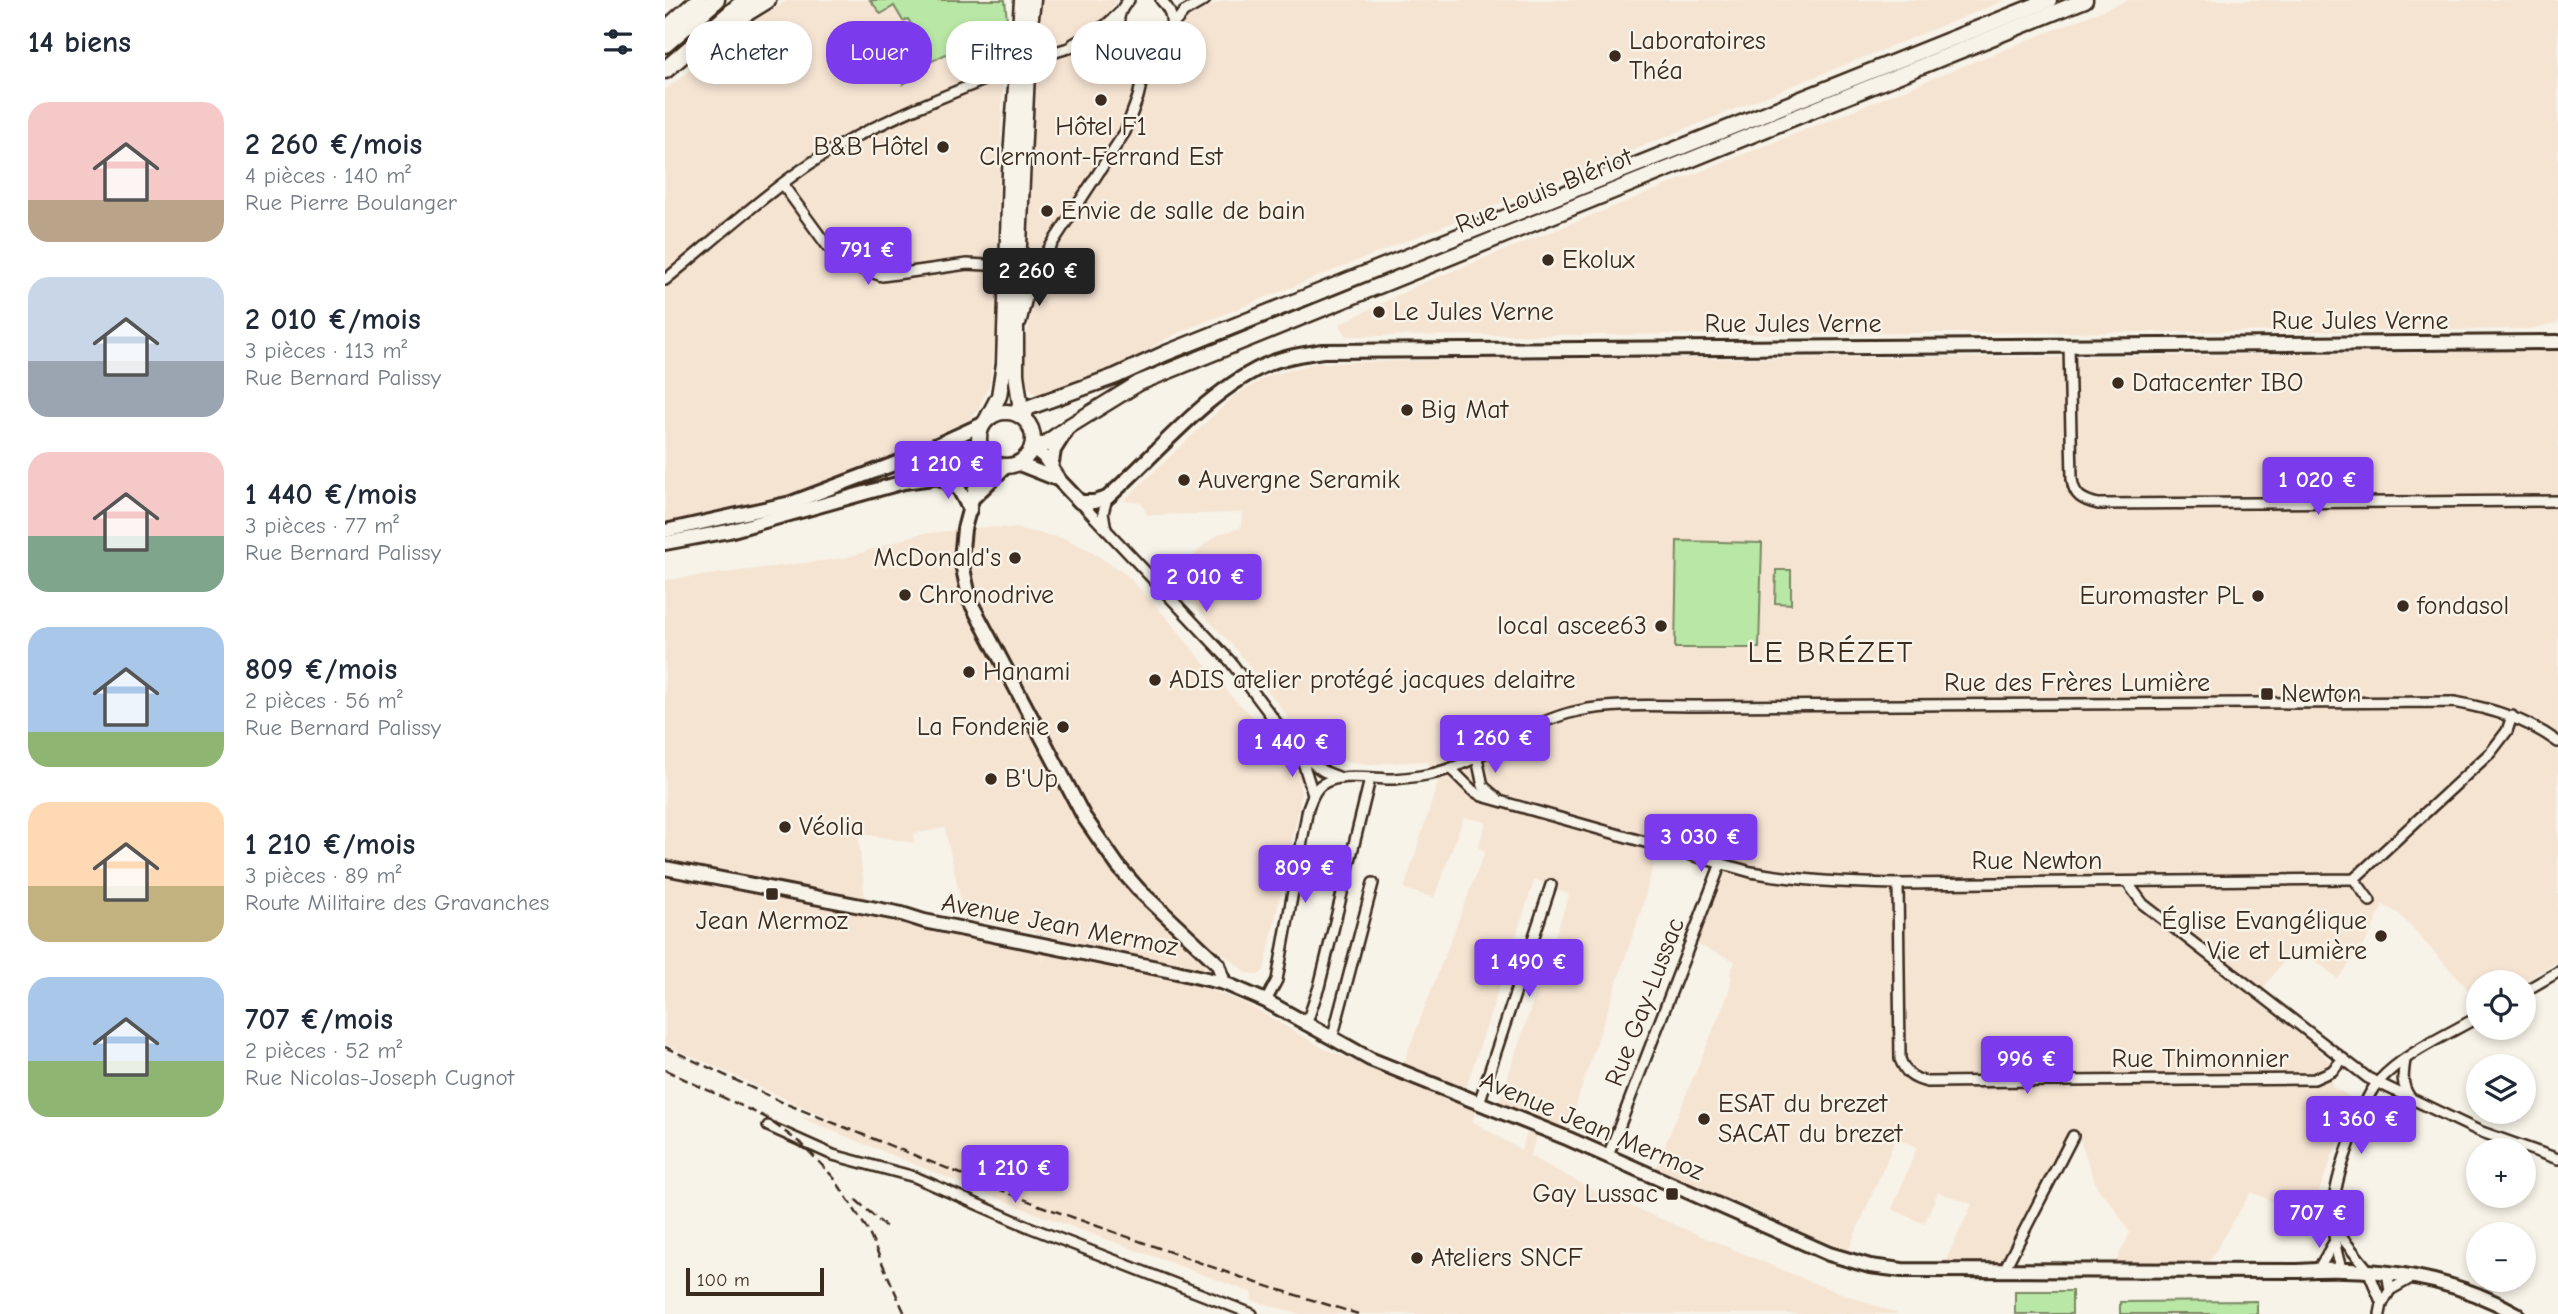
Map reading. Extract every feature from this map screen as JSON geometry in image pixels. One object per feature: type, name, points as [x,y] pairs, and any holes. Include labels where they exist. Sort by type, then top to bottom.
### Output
[{"type":"highway","points":[[665,31],[699,0]]},
{"type":"highway","points":[[665,44],[716,0]]},
{"type":"highway","points":[[722,21],[746,0]]},
{"type":"highway","points":[[734,21],[767,0]]},
{"type":"highway","points":[[1025,20],[1031,0]]},
{"type":"highway","points":[[665,70],[686,52]]},
{"type":"main road","points":[[1014,0],[1025,20],[1006,266],[1002,384],[999,396],[978,437],[986,458],[995,465],[1012,465],[1060,481]]},
{"type":"main road","points":[[971,505],[987,482],[1027,457],[1032,447],[1032,430],[1021,416],[1016,366],[1025,20],[1021,0]]},
{"type":"main road","name":"Rue Louis Blériot","points":[[1021,416],[1027,408],[1116,376],[1166,353],[2049,0]]},
{"type":"main road","name":"Rue Louis Blériot","points":[[1032,447],[1045,444],[1139,383],[2085,0]]},
{"type":"main road","name":"Rue Jules Verne","points":[[1107,498],[1228,387],[1272,362],[1297,355],[1352,350],[2558,342]]},
{"type":"main road","points":[[1016,366],[1028,394],[1035,397],[1050,396],[1116,376]]},
{"type":"main road","points":[[665,531],[792,503],[902,461],[1005,412],[1021,416]]},
{"type":"main road","points":[[1051,468],[1054,450],[1071,425]]},
{"type":"main road","points":[[1032,447],[1044,457],[1060,481],[1080,502],[1107,498]]},
{"type":"main road","points":[[665,543],[729,531],[904,482],[975,471],[986,458]]},
{"type":"main road","points":[[986,458],[964,529],[961,559],[970,601],[1078,807],[1118,866],[1139,890],[1218,964],[1224,983]]},
{"type":"main road","points":[[938,477],[959,489],[971,505]]},
{"type":"main road","name":"Avenue Jean Mermoz","points":[[665,868],[902,914],[924,921],[1224,983],[1266,1001],[1370,1059],[1608,1156],[1853,1262],[1902,1270],[2368,1270],[2413,1277],[2500,1304],[2517,1314]]},
{"type":"street","points":[[1057,51],[1106,25],[1128,0]]},
{"type":"street","points":[[1163,0],[1170,13],[1170,21]]},
{"type":"street","points":[[1177,21],[1184,12],[1205,0]]},
{"type":"street","points":[[1120,12],[1120,21]]},
{"type":"street","points":[[1067,47],[1071,46]]},
{"type":"street","points":[[665,279],[783,185],[833,149],[873,128],[976,84]]},
{"type":"street","points":[[1016,366],[1023,311],[1033,273],[1125,132],[1141,84]]},
{"type":"street","points":[[783,185],[828,247],[853,266],[882,275],[967,264],[1006,266]]},
{"type":"street","points":[[2069,345],[2072,479],[2073,490],[2083,500],[2098,504],[2558,501]]},
{"type":"street","points":[[1107,498],[1103,513],[1107,531]]},
{"type":"street","points":[[1080,502],[1230,661],[1300,754],[1323,771],[1343,779]]},
{"type":"street","name":"Rue des Frères Lumière","points":[[1313,794],[1321,785],[1343,779],[1399,779],[1451,769],[1559,716],[1611,707],[2428,702],[2480,707],[2512,716],[2534,726],[2558,742]]},
{"type":"street","points":[[2370,901],[2354,879],[2491,752],[2507,731],[2512,716]]},
{"type":"street","points":[[1266,1001],[1276,980],[1308,808],[1313,794],[1300,754]]},
{"type":"street","points":[[1478,758],[1483,786],[1502,801]]},
{"type":"street","name":"Rue Newton","points":[[1451,769],[1476,793],[1502,801],[1721,863],[1788,878],[1828,883],[2354,879]]},
{"type":"street","points":[[1306,1024],[1319,987],[1370,779]]},
{"type":"street","name":"Rue Gay-Lussac","points":[[1608,1156],[1721,863]]},
{"type":"street","points":[[2127,882],[2143,904],[2343,1059],[2378,1082],[2479,1131],[2558,1159]]},
{"type":"street","points":[[1332,1039],[1373,883]]},
{"type":"street","name":"Rue Thimonnier","points":[[1898,884],[1900,1059],[1905,1071],[1914,1079],[1927,1082],[2314,1079],[2332,1071],[2343,1059]]},
{"type":"street","points":[[1479,1103],[1551,886]]},
{"type":"street","points":[[2536,985],[2558,972]]},
{"type":"street","points":[[2341,1268],[2333,1244],[2332,1201],[2337,1177],[2367,1098],[2378,1082],[2393,1068],[2466,1024]]},
{"type":"street","points":[[2406,1060],[2402,1077],[2403,1088],[2409,1098]]},
{"type":"street","points":[[768,1126],[833,1155],[915,1177],[1029,1227],[1252,1314]]},
{"type":"street","points":[[2004,1270],[2073,1136]]},
{"type":"street","points":[[2334,1227],[2368,1270],[2381,1309]]},
{"type":"street","points":[[2318,1270],[2333,1244]]},
{"type":"street","points":[[2381,1309],[2390,1290],[2387,1272]]},
{"type":"street","points":[[2390,1290],[2413,1277]]},
{"type":"shaded area","points":[[788,0],[1005,0],[1007,21],[946,21],[946,84],[1003,84],[997,232],[999,318],[989,386],[978,410],[970,419],[916,449],[799,494],[748,507],[665,522],[665,90],[686,74],[686,84],[812,84],[812,21],[754,21]]},
{"type":"shaded area","points":[[1039,0],[1117,0],[1111,10],[1110,21],[1071,21],[1071,84],[1136,84],[1135,96],[1122,130],[1025,271],[1034,84],[1057,84],[1057,21],[1038,21]]},
{"type":"shaded area","points":[[1224,0],[2006,0],[1175,334],[1133,359],[1053,397],[1036,394],[1026,385],[1023,374],[1024,349],[1034,297],[1047,264],[1129,135],[1148,84],[1206,84],[1206,21],[1186,21],[1201,10]]},
{"type":"shaded area","points":[[2128,0],[2558,0],[2558,323],[2530,329],[2355,331],[1346,336],[1340,324],[1418,285]]},
{"type":"shaded area","points":[[2558,351],[2558,962],[2536,975],[2536,970],[2466,970],[2466,987],[2398,913],[2383,905],[2367,940],[2338,979],[2296,945],[2255,999],[2318,1049],[2330,1062],[2332,1086],[2347,1095],[2349,1112],[2318,1194],[2320,1222],[2251,1192],[2209,1262],[2115,1263],[2130,1233],[2113,1206],[2097,1188],[2079,1138],[2073,1136],[2008,1262],[1945,1262],[1972,1204],[1938,1192],[1924,1224],[1892,1209],[1917,1147],[1896,1139],[1847,1253],[1655,1169],[1728,994],[1735,961],[1696,944],[1724,870],[1657,852],[1641,911],[1567,1131],[1498,1105],[1569,895],[1535,879],[1465,1091],[1404,1066],[1485,851],[1478,848],[1486,822],[1464,817],[1434,898],[1404,889],[1438,782],[1427,761],[1370,764],[1348,762],[1315,753],[1237,650],[1170,581],[1206,543],[1219,534],[1240,528],[1243,513],[1147,515],[1141,503],[1123,501],[1235,395],[1268,376],[1316,363],[1485,359],[2058,357]]},
{"type":"shaded area","points":[[986,527],[1016,528],[1066,539],[1089,550],[1127,575],[1231,696],[1288,750],[1300,775],[1301,798],[1264,971],[1258,975],[1247,973],[1214,947],[1203,970],[964,917],[945,828],[913,834],[914,843],[858,833],[866,907],[1046,944],[1040,972],[1045,953],[1193,984],[1217,992],[1247,1004],[1325,1049],[1476,1111],[1472,1121],[1521,1150],[1527,1133],[1537,1136],[1530,1156],[1599,1193],[1816,1284],[1899,1314],[1299,1314],[1251,1300],[1253,1293],[1037,1214],[800,1117],[832,1120],[665,1044],[665,580],[845,558],[919,534]]},
{"type":"green space","points":[[870,0],[1005,0],[1007,21],[946,21],[946,54],[932,61],[932,21],[903,21],[894,6],[881,14]]},
{"type":"green space","points":[[1677,541],[1762,543],[1759,648],[1675,648]]},
{"type":"green space","points":[[1776,570],[1791,570],[1791,604],[1775,603]]},
{"type":"green space","points":[[2015,1291],[2072,1291],[2072,1314],[2015,1314]]},
{"type":"green space","points":[[2257,1301],[2257,1314],[2120,1314],[2120,1302]]},
{"type":"railway","points":[[665,1047],[784,1103],[1041,1206],[1257,1283],[1358,1314]]},
{"type":"railway","points":[[665,1070],[765,1117],[803,1145],[834,1178],[867,1229],[905,1314]]},
{"type":"railway","points":[[856,1200],[886,1227]]},
{"type":"place","name":"Laboratoires Théa","points":[[1615,56]]},
{"type":"place","name":"Hôtel F1 Clermont-Ferrand Est","points":[[1101,100]]},
{"type":"place","name":"B&B Hôtel","points":[[943,147]]},
{"type":"place","name":"Envie de salle de bain","points":[[1047,211]]},
{"type":"place","name":"Ekolux","points":[[1548,260]]},
{"type":"place","name":"Le Jules Verne","points":[[1379,312]]},
{"type":"place","name":"Datacenter IBO","points":[[2118,383]]},
{"type":"place","name":"Big Mat","points":[[1407,410]]},
{"type":"place","name":"Auvergne Seramik","points":[[1184,480]]},
{"type":"place","name":"McDonald's","points":[[1015,558]]},
{"type":"place","name":"Chronodrive","points":[[905,595]]},
{"type":"place","name":"Euromaster PL","points":[[2258,596]]},
{"type":"place","name":"fondasol","points":[[2403,606]]},
{"type":"place","name":"local ascee63","points":[[1661,626]]},
{"type":"place","name":"Hanami","points":[[969,672]]},
{"type":"place","name":"ADIS atelier protégé jacques delaitre","points":[[1155,680]]},
{"type":"place","name":"Newton","points":[[2267,694]]},
{"type":"place","name":"La Fonderie","points":[[1063,727]]},
{"type":"place","name":"B'Up","points":[[991,779]]},
{"type":"place","name":"Véolia","points":[[785,827]]},
{"type":"place","name":"Jean Mermoz","points":[[772,894]]},
{"type":"place","name":"Église Evangélique Vie et Lumière","points":[[2381,936]]},
{"type":"place","name":"ESAT du brezet SACAT du brezet","points":[[1704,1119]]},
{"type":"place","name":"Gay Lussac","points":[[1672,1194]]},
{"type":"place","name":"Ateliers SNCF","points":[[1417,1258]]},
{"type":"district","name":"LE BRÉZET","points":[[1831,652]]}]
